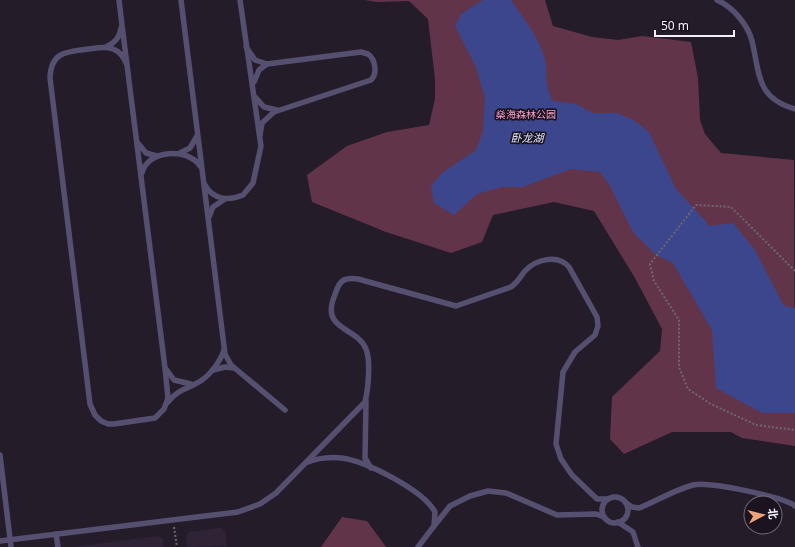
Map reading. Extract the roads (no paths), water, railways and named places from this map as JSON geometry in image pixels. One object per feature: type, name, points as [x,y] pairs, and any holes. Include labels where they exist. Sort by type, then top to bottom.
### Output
[{"type":"lane","points":[[119,0],[168,392],[167,404]]},
{"type":"lane","points":[[181,0],[226,357],[236,369],[285,410]]},
{"type":"lane","points":[[240,0],[246,47],[255,94],[258,102],[264,107],[278,110]]},
{"type":"lane","points":[[718,0],[727,4],[747,28],[752,40],[758,75],[765,90],[776,100],[795,109]]},
{"type":"lane","points":[[122,25],[118,38],[112,44],[104,47],[68,52],[60,55],[52,65],[50,78],[90,404],[95,415],[102,422],[114,424],[155,418],[178,392],[202,380],[220,359],[224,349]]},
{"type":"lane","points":[[104,47],[113,49],[120,53],[127,65]]},
{"type":"lane","points":[[208,221],[213,207],[226,199],[239,197],[251,188],[261,153],[260,128],[266,119],[278,110],[368,81],[375,75],[374,62],[368,54],[361,52],[267,64],[255,60],[246,47]]},
{"type":"lane","points":[[253,87],[255,76],[259,70],[267,64]]},
{"type":"lane","points":[[255,94],[260,135]]},
{"type":"lane","points":[[178,154],[190,148],[197,133]]},
{"type":"lane","points":[[136,140],[146,152],[159,156]]},
{"type":"lane","points":[[141,177],[142,171],[148,162],[159,156],[178,154],[193,157],[202,169]]},
{"type":"lane","points":[[203,181],[211,193],[226,199]]},
{"type":"lane","points":[[372,469],[365,458],[368,357],[365,347],[335,321],[331,312],[337,288],[341,282],[347,279],[358,279],[456,306],[511,287],[517,283],[524,272],[533,264],[551,259],[561,260],[569,267],[597,316],[598,326],[595,335],[575,352],[563,372],[556,435],[558,452],[565,466],[592,495],[597,499],[620,498],[632,507],[639,508],[688,487],[700,484],[747,491],[795,502]]},
{"type":"lane","points":[[210,372],[225,367],[236,369]]},
{"type":"lane","points":[[165,368],[174,380],[194,384]]},
{"type":"lane","points":[[0,540],[238,512],[260,504],[276,493],[361,407],[367,394]]},
{"type":"lane","points":[[0,455],[11,547]]},
{"type":"lane","points":[[306,463],[316,459],[340,458],[372,469],[389,475],[430,505],[438,509],[450,506],[470,496],[494,491],[512,495],[554,514],[562,516],[596,514],[604,517],[610,522],[618,522],[633,532],[638,547]]},
{"type":"lane","points":[[604,517],[602,509],[608,499]]},
{"type":"lane","points":[[786,501],[795,506]]},
{"type":"lane","points":[[618,522],[627,515],[626,503]]},
{"type":"lane","points":[[430,505],[435,512],[434,526]]},
{"type":"lane","points":[[418,547],[450,506]]},
{"type":"lane","points":[[56,534],[58,547]]},
{"type":"water","name":"卧龙湖","points":[[483,0],[511,0],[525,20],[538,41],[544,56],[548,89],[553,101],[576,104],[593,113],[617,113],[635,121],[649,132],[676,189],[710,226],[733,223],[755,250],[784,306],[795,308],[795,413],[762,413],[716,388],[712,330],[673,263],[656,255],[633,232],[609,184],[600,172],[571,169],[523,187],[502,187],[477,194],[454,215],[434,203],[431,186],[442,173],[476,150],[483,131],[485,99],[476,67],[455,26],[461,14]]},
{"type":"park label","name":"燊海森林公园","points":[[526,114]]}]
